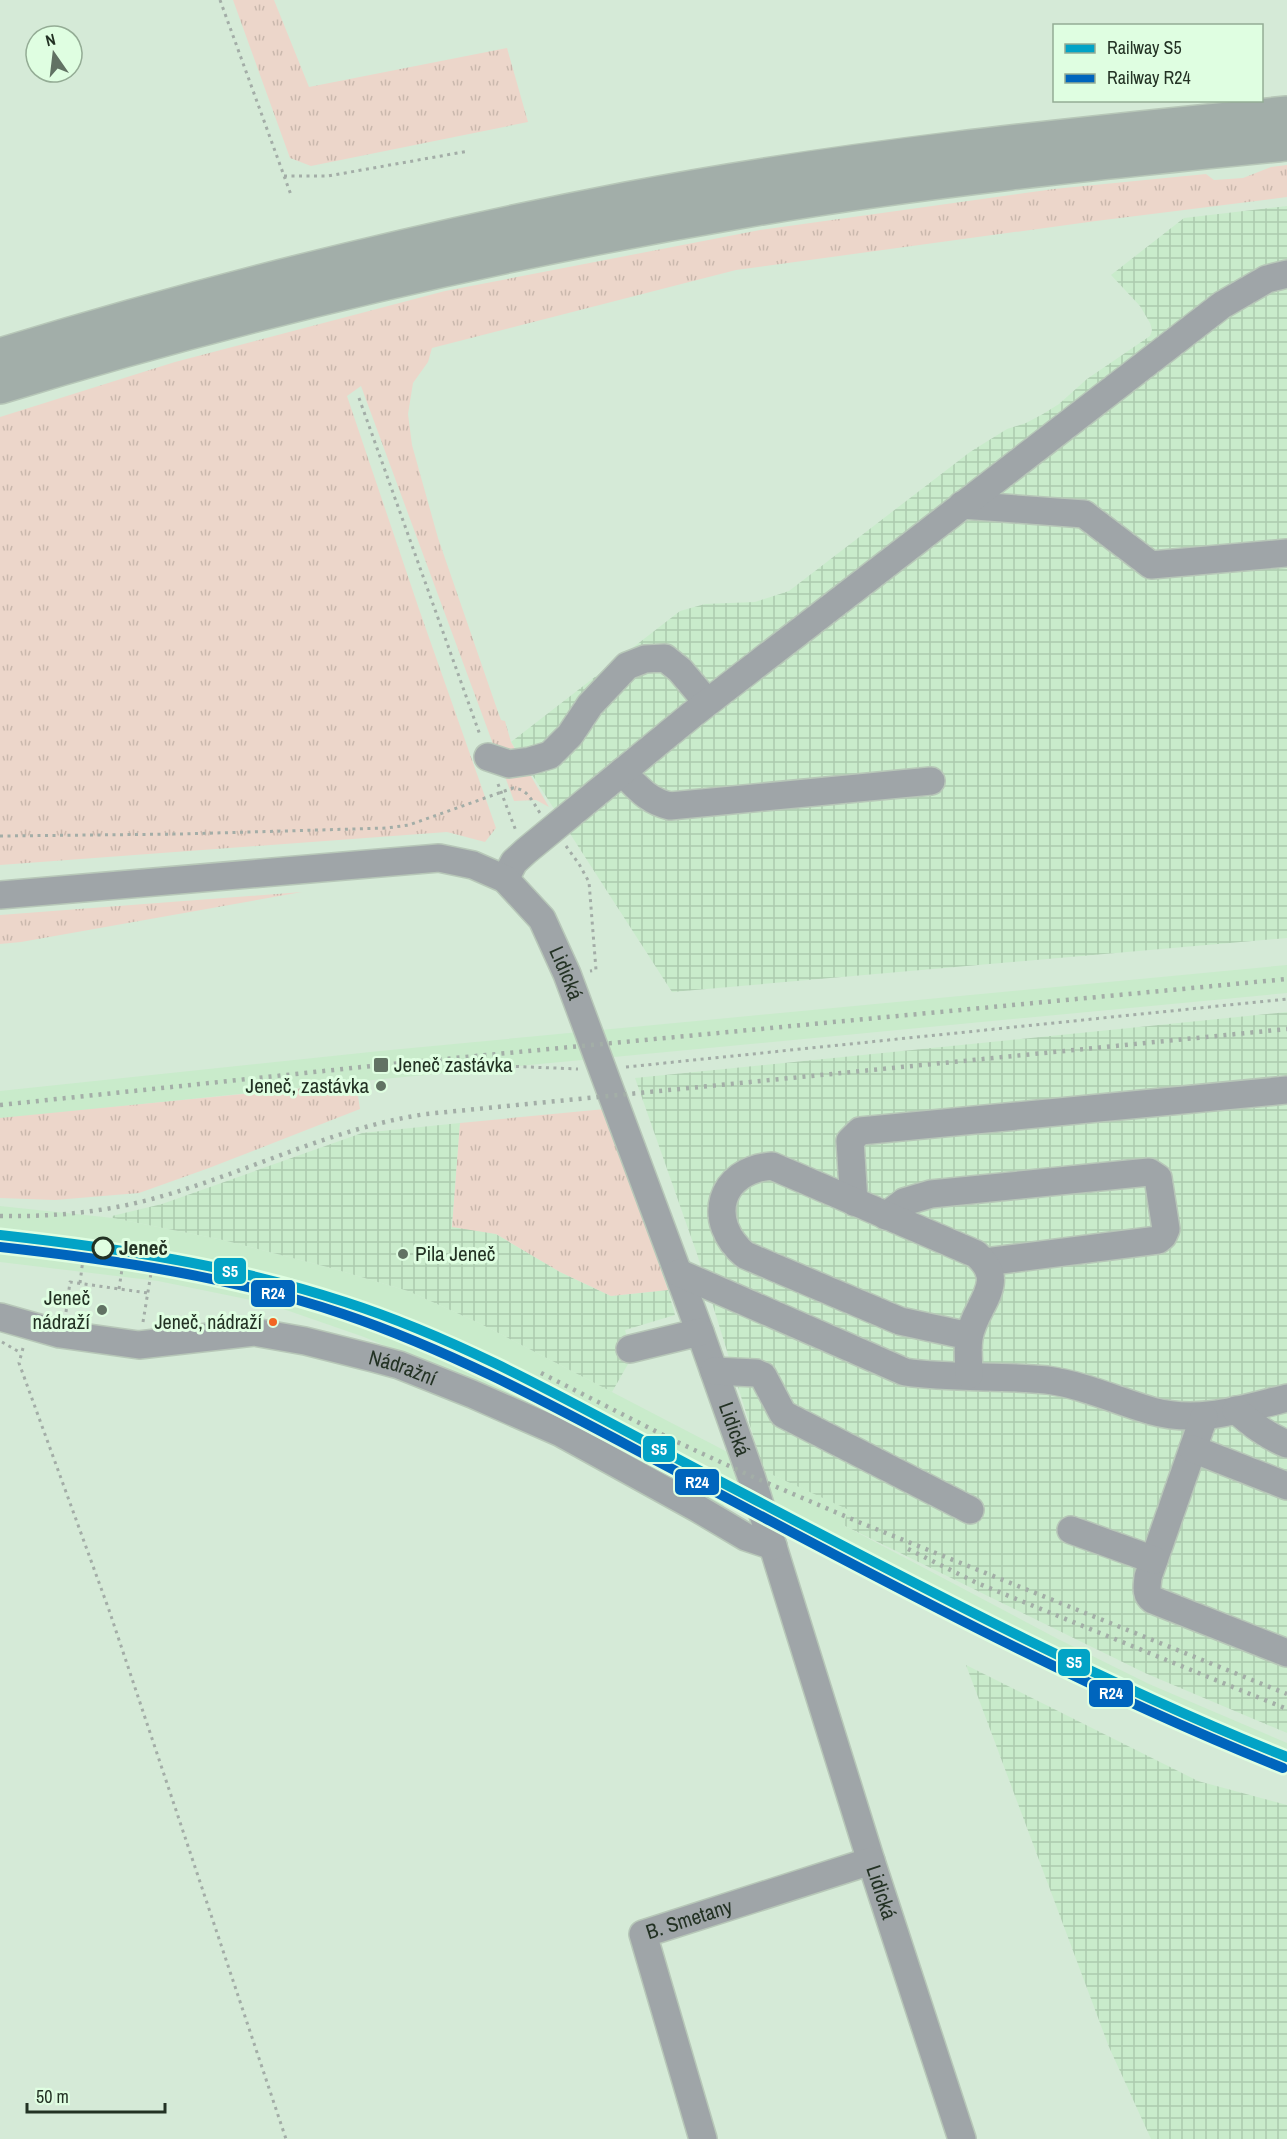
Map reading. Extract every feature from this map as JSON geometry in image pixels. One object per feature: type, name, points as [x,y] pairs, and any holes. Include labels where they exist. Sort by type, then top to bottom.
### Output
[{"type":"highway","points":[[0,355],[106,322],[400,246],[628,199],[835,165],[958,148],[1086,132],[1287,113]]},
{"type":"highway","points":[[0,387],[192,332],[404,278],[633,231],[747,210],[965,179],[1287,144]]},
{"type":"street","points":[[0,895],[439,858],[473,865],[505,879],[514,862],[707,702],[1222,304],[1267,279],[1287,274]]},
{"type":"street","points":[[962,505],[1084,514],[1151,565],[1287,553]]},
{"type":"street","points":[[488,757],[509,764],[550,755],[570,735],[591,705],[627,666],[645,659],[665,658],[680,670],[707,702]]},
{"type":"street","points":[[622,772],[656,803],[670,806],[931,781]]},
{"type":"street","name":"Lidická","points":[[505,879],[542,919],[567,974],[679,1273],[773,1546],[871,1861],[962,2139]]},
{"type":"street","points":[[854,1202],[850,1141],[860,1131],[1287,1090]]},
{"type":"street","points":[[969,1336],[900,1321],[745,1255],[732,1245],[721,1216],[723,1196],[736,1179],[755,1168],[772,1166],[976,1254],[985,1262],[991,1273],[992,1283],[969,1336],[969,1375]]},
{"type":"street","points":[[886,1216],[904,1202],[931,1194],[1149,1172],[1158,1178],[1166,1229],[1158,1240],[985,1262]]},
{"type":"street","points":[[679,1273],[905,1372],[1058,1382],[1079,1386],[1154,1412],[1204,1417],[1287,1398]]},
{"type":"street","name":"Nádražní","points":[[0,1317],[63,1334],[139,1345],[243,1323],[262,1333],[399,1365],[472,1394],[561,1434],[698,1508],[746,1538],[773,1546]]},
{"type":"street","points":[[630,1349],[700,1332]]},
{"type":"street","points":[[714,1371],[756,1373],[763,1376],[783,1414],[970,1510]]},
{"type":"street","points":[[1236,1410],[1263,1432],[1287,1444]]},
{"type":"street","points":[[1204,1417],[1146,1589],[1154,1600],[1287,1653]]},
{"type":"street","points":[[1193,1449],[1287,1486]]},
{"type":"street","points":[[1071,1530],[1154,1560]]},
{"type":"street","name":"B. Smetany","points":[[703,2139],[643,1934],[871,1861]]},
{"type":"path","points":[[220,0],[291,195]]},
{"type":"path","points":[[284,176],[328,176],[469,151]]},
{"type":"path","points":[[358,398],[501,793]]},
{"type":"path","points":[[456,1064],[603,1070],[1287,999]]},
{"type":"path","points":[[80,1283],[84,1251]]},
{"type":"path","points":[[118,1289],[124,1256]]},
{"type":"path","points":[[139,1345],[153,1261]]},
{"type":"path","points":[[63,1334],[70,1282],[148,1293]]},
{"type":"path","points":[[31,1326],[19,1363],[109,1610],[286,2139]]},
{"type":"path","points":[[0,1341],[21,1353]]},
{"type":"shaded area","points":[[1287,206],[1287,938],[672,992],[511,742],[680,611],[705,604],[755,602],[789,591],[970,452],[1007,429],[1026,423],[1059,404],[1087,379],[1150,336],[1152,330],[1150,323],[1140,306],[1111,275],[1184,218]]},
{"type":"shaded area","points":[[1287,965],[1287,993],[383,1079],[0,1119],[0,1091],[380,1051]]},
{"type":"shaded area","points":[[1287,1012],[1287,1733],[1145,1673],[843,1525],[849,1510],[764,1471],[697,1254],[635,1078]]},
{"type":"shaded area","name":"Pila Jeneč","points":[[460,1123],[452,1226],[496,1234],[560,1272],[611,1296],[668,1290],[675,1315],[625,1330],[632,1357],[612,1392],[479,1323],[408,1291],[223,1240],[112,1216],[162,1204],[362,1133]]},
{"type":"shaded area","points":[[0,1206],[113,1218],[223,1240],[408,1291],[479,1323],[764,1471],[850,1510],[843,1525],[1058,1639],[1149,1684],[1287,1743],[1287,1772],[1211,1742],[1046,1664],[788,1529],[732,1497],[722,1507],[518,1402],[364,1337],[266,1303],[158,1281],[0,1262]]},
{"type":"shaded area","points":[[966,1665],[1198,1781],[1287,1805],[1287,2139],[1151,2139],[1109,2047]]},
{"type":"green space","points":[[233,0],[274,0],[309,87],[507,48],[528,122],[311,166],[290,158]]},
{"type":"green space","points":[[1287,165],[1287,197],[736,270],[432,348],[428,362],[413,383],[408,414],[412,445],[438,538],[501,720],[505,721],[511,742],[549,807],[536,800],[514,801],[361,386],[347,396],[496,828],[485,842],[447,832],[0,865],[0,417],[175,362],[445,291],[760,230],[1054,189],[1206,174],[1214,180],[1243,178],[1271,167]]},
{"type":"green space","points":[[302,892],[21,942],[0,944],[0,915]]},
{"type":"green space","points":[[356,1083],[360,1109],[139,1193],[55,1200],[0,1198],[0,1118]]},
{"type":"green space","points":[[605,1109],[668,1290],[611,1296],[560,1272],[496,1234],[452,1227],[460,1123]]},
{"type":"railway","points":[[0,1105],[381,1065],[1287,979]]},
{"type":"railway","points":[[0,1216],[40,1216],[80,1212],[139,1202],[192,1187],[357,1129],[426,1114],[1287,1029]]},
{"type":"railway","points":[[541,1373],[675,1441],[751,1476],[861,1523],[1287,1694]]},
{"type":"railway","points":[[908,1549],[977,1583],[1287,1709]]},
{"type":"rail line","name":"S5","points":[[0,1235],[131,1252],[260,1278],[345,1302],[438,1337],[529,1380],[993,1623],[1139,1693],[1287,1757]]},
{"type":"rail line","name":"R24","points":[[0,1247],[130,1264],[217,1280],[301,1301],[389,1331],[523,1391],[914,1596],[1059,1669],[1208,1737],[1283,1768]]},
{"type":"place","name":"Jeneč zastávka","points":[[381,1065]]},
{"type":"place","name":"Jeneč, zastávka","points":[[381,1086]]},
{"type":"place","name":"Jeneč","points":[[103,1248]]},
{"type":"place","name":"Pila Jeneč","points":[[403,1254]]},
{"type":"place","name":"Jeneč nádraží","points":[[102,1310]]},
{"type":"place","name":"Jeneč, nádraží","points":[[273,1322]]}]
